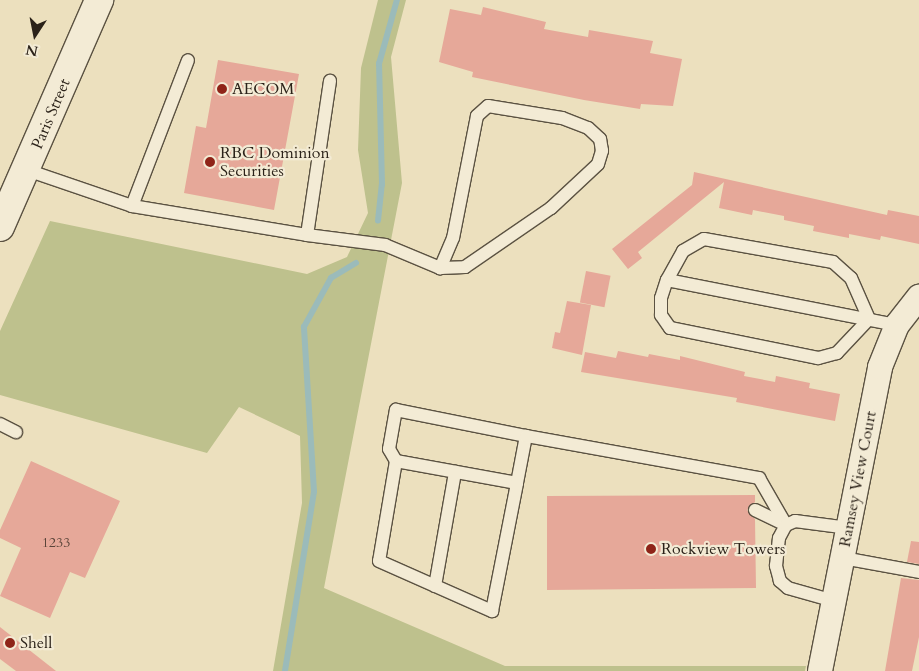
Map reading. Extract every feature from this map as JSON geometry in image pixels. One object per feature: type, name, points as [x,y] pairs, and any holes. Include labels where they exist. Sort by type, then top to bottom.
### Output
[{"type":"main road","name":"Paris Street","points":[[0,227],[27,170],[99,0]]},
{"type":"street","name":"Ramsey View Court","points":[[820,671],[880,367],[897,325],[919,297]]},
{"type":"lane","points":[[132,206],[188,60]]},
{"type":"lane","points":[[307,235],[330,81]]},
{"type":"lane","points":[[27,170],[132,206],[307,235],[385,245],[440,268],[465,267],[551,208],[598,164],[602,151],[600,139],[588,128],[562,118],[488,106],[477,116],[453,238],[440,268]]},
{"type":"lane","points":[[704,239],[723,240],[833,262],[851,278],[869,320],[837,352],[818,358],[681,332],[670,328],[660,315],[661,298],[667,280],[683,251],[692,244],[704,239]]},
{"type":"lane","points":[[667,280],[897,325]]},
{"type":"lane","points":[[526,436],[492,611],[379,561],[396,461],[389,449],[396,410],[526,436],[759,478],[786,526]]},
{"type":"lane","points":[[0,424],[16,432]]},
{"type":"lane","points":[[396,461],[517,483]]},
{"type":"lane","points":[[435,586],[455,472]]},
{"type":"lane","points":[[755,510],[786,526]]},
{"type":"lane","points":[[834,601],[788,588],[780,581],[776,566],[779,538],[786,526],[795,521],[849,528]]},
{"type":"lane","points":[[843,558],[919,572]]},
{"type":"green space","points":[[378,0],[406,0],[391,57],[402,183],[324,588],[505,666],[806,666],[805,671],[273,671],[302,503],[300,436],[239,407],[207,453],[0,395],[0,331],[50,221],[307,274],[347,257],[368,213],[358,150],[361,68]]},
{"type":"building","points":[[483,7],[546,22],[544,29],[588,37],[589,30],[653,41],[650,53],[682,59],[673,106],[641,104],[640,109],[584,100],[472,77],[473,72],[439,62],[450,9],[481,15]]},
{"type":"building","points":[[218,60],[299,74],[274,210],[184,193],[196,126],[206,128]]},
{"type":"building","points":[[694,172],[887,215],[888,210],[919,216],[919,244],[881,236],[880,240],[849,234],[849,238],[813,231],[814,226],[784,220],[784,216],[753,210],[752,215],[719,208],[724,182],[638,252],[642,258],[628,269],[612,249],[692,185]]},
{"type":"building","points":[[586,271],[611,276],[604,307],[580,302]]},
{"type":"building","points":[[567,301],[591,305],[582,355],[552,348],[555,332],[560,333]]},
{"type":"building","points":[[618,351],[648,357],[649,354],[680,360],[680,356],[745,372],[744,376],[775,382],[776,376],[810,383],[809,388],[840,394],[835,421],[736,402],[737,398],[581,372],[585,352],[616,358]]},
{"type":"building","points":[[31,461],[120,501],[85,578],[70,572],[50,618],[0,596],[21,548],[0,538],[0,530]]},
{"type":"building","name":"Rockview Towers","points":[[755,495],[755,502],[747,510],[755,519],[756,588],[547,590],[547,496]]},
{"type":"building","points":[[911,541],[919,542],[919,564],[907,562]]},
{"type":"building","points":[[901,578],[919,580],[919,637],[912,671],[885,671]]},
{"type":"building","name":"Shell","points":[[0,627],[56,671],[16,671],[0,659]]},
{"type":"waterway","points":[[378,221],[382,185],[379,64],[397,0]]},
{"type":"waterway","points":[[285,671],[314,492],[304,327],[331,278],[356,263]]},
{"type":"place","name":"AECOM","points":[[222,89]]},
{"type":"place","name":"RBC Dominion Securities","points":[[210,162]]},
{"type":"place","name":"Rockview Towers","points":[[651,549]]},
{"type":"place","name":"Shell","points":[[10,643]]}]
